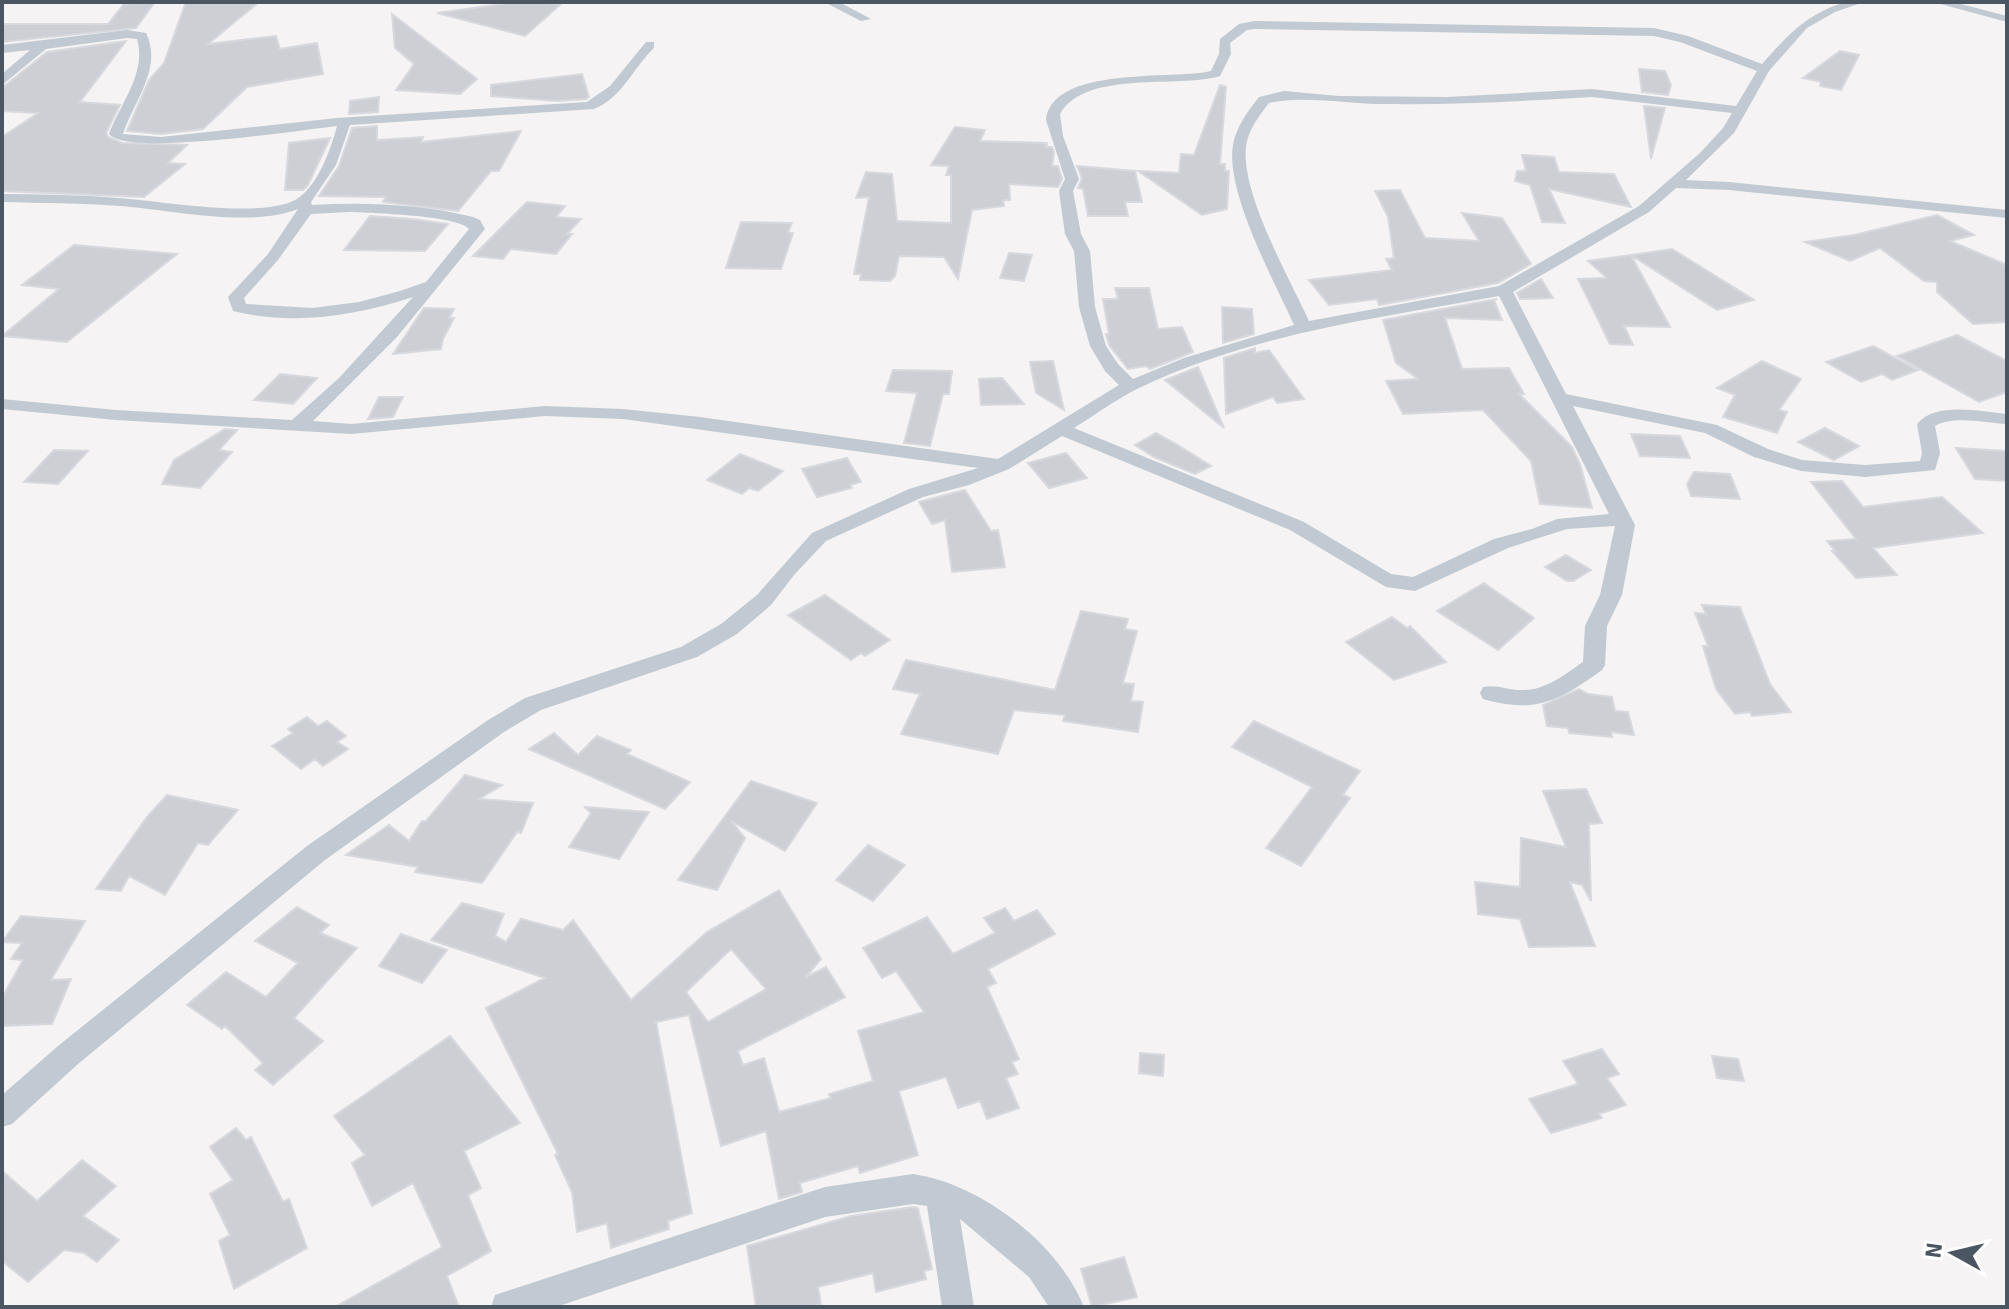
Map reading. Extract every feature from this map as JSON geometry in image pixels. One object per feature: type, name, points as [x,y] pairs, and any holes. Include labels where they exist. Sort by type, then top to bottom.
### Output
[{"type":"street","points":[[830,2],[865,19]]},
{"type":"street","points":[[2,1114],[68,1055],[316,853],[496,726],[533,704],[689,652],[729,629],[764,600],[787,570],[819,537],[916,493],[962,481],[1002,465],[1130,386],[1190,362],[1303,327],[1504,290],[1644,209],[1721,139],[1764,69],[1803,26],[1831,10],[1858,2]]},
{"type":"street","points":[[1939,2],[2007,19]]},
{"type":"street","points":[[1130,386],[1111,367],[1098,346],[1087,307],[1082,251],[1073,234],[1066,191],[1072,179],[1053,126],[1053,113],[1061,101],[1113,82],[1216,73],[1225,54],[1224,42],[1243,27],[1254,25],[1654,32],[1684,39],[1764,69]]},
{"type":"street","points":[[2,49],[41,47],[127,34],[142,36],[146,55],[141,77],[116,134],[119,138],[195,138],[344,122],[599,104],[638,55],[650,45]]},
{"type":"street","points":[[2,81],[41,47]]},
{"type":"street","points":[[1303,327],[1249,202],[1239,149],[1248,121],[1264,100],[1284,95],[1339,100],[1433,102],[1592,93],[1739,110]]},
{"type":"street","points":[[344,122],[343,134],[305,206],[273,257],[236,297],[239,308],[340,311],[373,306],[432,285]]},
{"type":"street","points":[[1671,184],[1729,186],[2007,214]]},
{"type":"street","points":[[2,198],[231,211],[305,206],[396,208],[475,223],[477,229],[432,285],[338,392],[295,427]]},
{"type":"street","points":[[1491,693],[1519,701],[1538,699],[1558,690],[1594,665],[1596,626],[1611,595],[1625,525],[1504,290]]},
{"type":"street","points":[[1562,398],[1716,431],[1791,464],[1854,472],[1888,472],[1928,466],[1931,453],[1926,424],[1937,417],[2007,419]]},
{"type":"street","points":[[2,404],[295,427],[385,427],[545,411],[623,414],[1002,465]]},
{"type":"street","points":[[1059,429],[1120,451],[1297,526],[1386,580],[1415,584],[1501,543],[1564,523],[1621,519]]},
{"type":"street","points":[[507,1307],[825,1202],[913,1189],[941,1193],[971,1208],[1040,1266],[1068,1307]]},
{"type":"street","points":[[941,1193],[958,1307]]},
{"type":"building","points":[[155,2],[136,28],[2,42],[2,24],[108,24],[124,4]]},
{"type":"building","points":[[186,2],[259,2],[208,44],[276,36],[280,49],[317,43],[323,74],[247,87],[203,129],[161,134],[127,131],[149,80],[164,63]]},
{"type":"building","points":[[517,2],[561,4],[525,36],[437,13]]},
{"type":"building","points":[[392,14],[477,79],[460,94],[396,90],[414,64],[395,48]]},
{"type":"building","points":[[126,41],[80,102],[120,105],[106,133],[108,137],[122,143],[187,145],[168,163],[185,164],[144,197],[2,191],[2,137],[38,113],[2,111],[2,88],[47,52]]},
{"type":"building","points":[[1840,51],[1859,55],[1841,90],[1820,86],[1821,82],[1803,78]]},
{"type":"building","points":[[1639,69],[1665,71],[1671,85],[1668,95],[1642,92]]},
{"type":"building","points":[[582,74],[589,97],[586,99],[557,101],[491,96],[491,85]]},
{"type":"building","points":[[1220,85],[1226,87],[1220,164],[1225,164],[1225,171],[1229,171],[1227,209],[1202,215],[1138,171],[1179,173],[1181,154],[1194,155]]},
{"type":"building","points":[[379,97],[378,112],[349,114],[350,101]]},
{"type":"building","points":[[1644,106],[1665,108],[1651,159]]},
{"type":"building","points":[[377,126],[377,140],[423,137],[421,142],[521,131],[499,171],[491,171],[458,211],[383,202],[386,197],[319,196],[339,166],[352,128]]},
{"type":"building","points":[[955,127],[985,130],[980,141],[1047,143],[1046,147],[1052,147],[1054,153],[1052,166],[1058,166],[1062,179],[1058,187],[1009,184],[1010,200],[1003,200],[1004,206],[972,210],[958,279],[944,257],[899,256],[895,276],[890,281],[860,280],[861,274],[854,274],[869,197],[856,198],[866,172],[892,174],[897,221],[951,223],[951,175],[946,175],[949,166],[931,165]]},
{"type":"building","points":[[330,138],[308,185],[303,190],[285,190],[289,143]]},
{"type":"building","points":[[1522,155],[1554,157],[1559,172],[1614,174],[1631,207],[1549,189],[1565,223],[1542,222],[1530,185],[1515,181],[1517,171],[1526,171]]},
{"type":"building","points":[[1077,166],[1135,171],[1142,202],[1125,202],[1128,216],[1088,216],[1083,189],[1078,188],[1082,178]]},
{"type":"building","points":[[1400,190],[1425,238],[1479,241],[1462,213],[1502,218],[1531,264],[1498,283],[1379,305],[1377,299],[1329,305],[1309,280],[1392,270],[1386,259],[1394,258],[1388,217],[1375,191]]},
{"type":"building","points":[[527,202],[565,206],[556,217],[581,219],[567,234],[572,234],[556,254],[511,249],[503,259],[473,256]]},
{"type":"building","points":[[1937,215],[1974,235],[1950,241],[2007,265],[2007,322],[1973,324],[1937,292],[1937,282],[1924,281],[1880,248],[1850,261],[1805,242],[1854,235]]},
{"type":"building","points":[[370,216],[448,224],[425,251],[344,250]]},
{"type":"building","points":[[741,222],[792,223],[788,233],[793,233],[781,269],[726,268]]},
{"type":"building","points":[[74,245],[177,254],[67,342],[2,336],[59,289],[22,285]]},
{"type":"building","points":[[1672,249],[1754,300],[1717,310],[1631,255]]},
{"type":"building","points":[[1009,253],[1032,255],[1024,281],[1000,278]]},
{"type":"building","points":[[1631,255],[1670,327],[1624,326],[1633,345],[1610,344],[1578,279],[1607,278],[1588,261]]},
{"type":"building","points":[[1541,279],[1553,298],[1520,299],[1517,293]]},
{"type":"building","points":[[1115,288],[1149,288],[1158,329],[1182,327],[1193,352],[1150,369],[1146,366],[1128,369],[1109,345],[1106,334],[1109,334],[1103,299],[1118,299]]},
{"type":"building","points":[[1497,299],[1494,300],[1502,320],[1445,318],[1462,369],[1509,368],[1524,394],[1519,394],[1572,447],[1592,508],[1540,504],[1531,461],[1483,410],[1403,414],[1386,381],[1418,379],[1396,363],[1383,320]]},
{"type":"building","points":[[1222,307],[1252,309],[1254,334],[1223,343]]},
{"type":"building","points":[[424,308],[454,309],[449,318],[454,318],[441,349],[393,354]]},
{"type":"building","points":[[1957,335],[2007,361],[2007,392],[1979,402],[1897,356]]},
{"type":"building","points":[[1873,346],[1918,370],[1892,380],[1882,374],[1861,382],[1826,362]]},
{"type":"building","points":[[1255,348],[1255,353],[1269,350],[1304,399],[1277,403],[1273,397],[1226,414],[1224,358]]},
{"type":"building","points":[[1053,361],[1064,410],[1036,393],[1030,362]]},
{"type":"building","points":[[1762,361],[1801,379],[1779,410],[1787,412],[1777,433],[1723,417],[1735,395],[1717,388]]},
{"type":"building","points":[[1198,367],[1224,428],[1165,380]]},
{"type":"building","points":[[893,370],[952,371],[949,394],[943,394],[930,446],[904,443],[917,393],[886,391]]},
{"type":"building","points":[[280,374],[317,378],[293,404],[254,400]]},
{"type":"building","points":[[1002,378],[1024,404],[981,405],[979,379]]},
{"type":"building","points":[[379,397],[403,397],[393,417],[368,419]]},
{"type":"building","points":[[1825,428],[1859,446],[1834,460],[1798,442]]},
{"type":"building","points":[[225,429],[237,430],[219,450],[232,452],[200,488],[162,484],[174,460]]},
{"type":"building","points":[[1156,433],[1211,466],[1195,474],[1154,457],[1135,445]]},
{"type":"building","points":[[1631,434],[1680,436],[1690,458],[1640,456]]},
{"type":"building","points":[[1956,448],[2007,451],[2007,481],[1975,479]]},
{"type":"building","points":[[54,450],[88,451],[58,484],[24,482]]},
{"type":"building","points":[[1066,453],[1087,478],[1049,488],[1028,463]]},
{"type":"building","points":[[740,454],[783,471],[758,491],[749,488],[742,494],[707,480]]},
{"type":"building","points":[[847,458],[861,482],[850,485],[852,488],[817,497],[802,469]]},
{"type":"building","points":[[1694,472],[1730,474],[1740,499],[1691,496],[1687,484]]},
{"type":"building","points":[[1842,481],[1863,507],[1942,497],[1983,533],[1873,548],[1897,575],[1856,578],[1827,541],[1856,539],[1811,482]]},
{"type":"building","points":[[965,490],[991,531],[998,530],[1005,567],[952,572],[945,520],[932,524],[919,502]]},
{"type":"building","points":[[1566,555],[1591,570],[1573,581],[1567,581],[1545,567]]},
{"type":"building","points":[[1484,583],[1534,618],[1498,650],[1437,611]]},
{"type":"building","points":[[825,595],[890,640],[865,656],[861,653],[851,660],[788,615]]},
{"type":"building","points":[[1702,605],[1740,607],[1770,684],[1791,712],[1752,716],[1750,712],[1735,714],[1716,689],[1703,646],[1708,646],[1695,613],[1706,614]]},
{"type":"building","points":[[1081,611],[1128,619],[1125,629],[1137,631],[1123,683],[1134,684],[1131,701],[1143,702],[1138,732],[1063,721],[1065,715],[1014,710],[998,754],[901,734],[920,694],[893,689],[906,660],[1055,690]]},
{"type":"building","points":[[1392,617],[1407,628],[1410,626],[1446,662],[1394,680],[1346,642]]},
{"type":"building","points":[[1579,689],[1588,694],[1612,697],[1615,711],[1628,712],[1634,735],[1611,732],[1612,737],[1569,733],[1568,728],[1547,726],[1543,705]]},
{"type":"building","points":[[307,717],[318,726],[327,721],[346,736],[337,742],[348,749],[323,766],[315,759],[301,769],[272,746],[293,733],[288,729]]},
{"type":"building","points":[[1254,721],[1360,771],[1343,795],[1350,798],[1301,866],[1266,848],[1312,787],[1232,747]]},
{"type":"building","points":[[554,733],[578,755],[597,736],[631,750],[627,754],[690,782],[665,809],[529,749]]},
{"type":"building","points":[[465,775],[502,785],[479,799],[533,803],[521,833],[517,832],[482,883],[415,872],[418,867],[346,855],[389,825],[409,841],[422,821],[426,821]]},
{"type":"building","points":[[751,781],[817,803],[785,851],[731,821],[745,838],[717,890],[678,880]]},
{"type":"building","points":[[1586,789],[1602,823],[1589,824],[1591,901],[1582,885],[1570,882],[1595,946],[1529,947],[1520,919],[1478,914],[1475,882],[1520,887],[1521,838],[1566,847],[1543,791]]},
{"type":"building","points":[[167,795],[238,810],[208,845],[198,843],[165,895],[129,876],[121,891],[96,889],[147,817]]},
{"type":"building","points":[[585,807],[649,812],[619,859],[569,847],[591,813]]},
{"type":"building","points":[[868,845],[905,865],[873,901],[836,880]]},
{"type":"building","points":[[779,890],[821,959],[806,977],[826,967],[845,997],[738,1051],[743,1065],[764,1058],[779,1112],[831,1098],[829,1094],[873,1081],[858,1031],[924,1012],[896,971],[882,978],[863,948],[927,917],[953,954],[995,933],[984,918],[1005,908],[1014,921],[1037,910],[1055,934],[988,969],[996,983],[987,987],[1019,1059],[1012,1062],[1018,1074],[1006,1078],[1019,1108],[987,1119],[980,1101],[958,1108],[946,1077],[899,1091],[918,1155],[860,1173],[858,1166],[800,1183],[802,1192],[779,1199],[766,1131],[721,1146],[689,1015],[656,1022],[692,1213],[668,1221],[669,1229],[611,1248],[607,1223],[577,1232],[572,1192],[555,1155],[558,1154],[486,1008],[545,978],[431,940],[462,903],[504,914],[495,936],[506,942],[521,919],[563,930],[573,920],[631,1000],[707,932]],"holes":[[[731,949],[766,989],[708,1022],[686,992]]]},
{"type":"building","points":[[297,907],[329,925],[320,933],[357,948],[294,1018],[323,1041],[273,1085],[255,1070],[263,1063],[225,1026],[222,1029],[187,1005],[226,972],[266,997],[298,963],[255,941]]},
{"type":"building","points":[[21,916],[85,921],[51,980],[71,979],[52,1024],[2,1026],[2,998],[23,960],[11,959],[22,943],[2,942]]},
{"type":"building","points":[[401,934],[447,950],[422,983],[379,966]]},
{"type":"building","points":[[450,1036],[520,1123],[464,1151],[481,1188],[468,1195],[491,1251],[447,1276],[459,1307],[335,1307],[442,1247],[413,1183],[372,1206],[352,1163],[365,1155],[334,1116]]},
{"type":"building","points":[[1602,1049],[1619,1074],[1607,1078],[1626,1105],[1599,1114],[1602,1118],[1551,1133],[1529,1099],[1578,1084],[1563,1061]]},
{"type":"building","points":[[1140,1053],[1164,1055],[1163,1076],[1139,1073]]},
{"type":"building","points":[[1712,1056],[1738,1059],[1744,1081],[1717,1078]]},
{"type":"building","points":[[236,1128],[246,1140],[251,1137],[283,1202],[289,1199],[307,1248],[234,1289],[219,1241],[230,1235],[210,1194],[233,1180],[210,1147]]},
{"type":"building","points":[[82,1160],[116,1186],[83,1216],[119,1240],[97,1262],[84,1253],[64,1250],[28,1282],[2,1261],[2,1171],[37,1201]]},
{"type":"building","points":[[918,1208],[932,1269],[924,1271],[926,1279],[876,1292],[873,1273],[818,1287],[821,1304],[809,1307],[756,1307],[747,1246],[851,1216]]},
{"type":"building","points":[[1124,1257],[1137,1297],[1092,1307],[1081,1269]]}]
